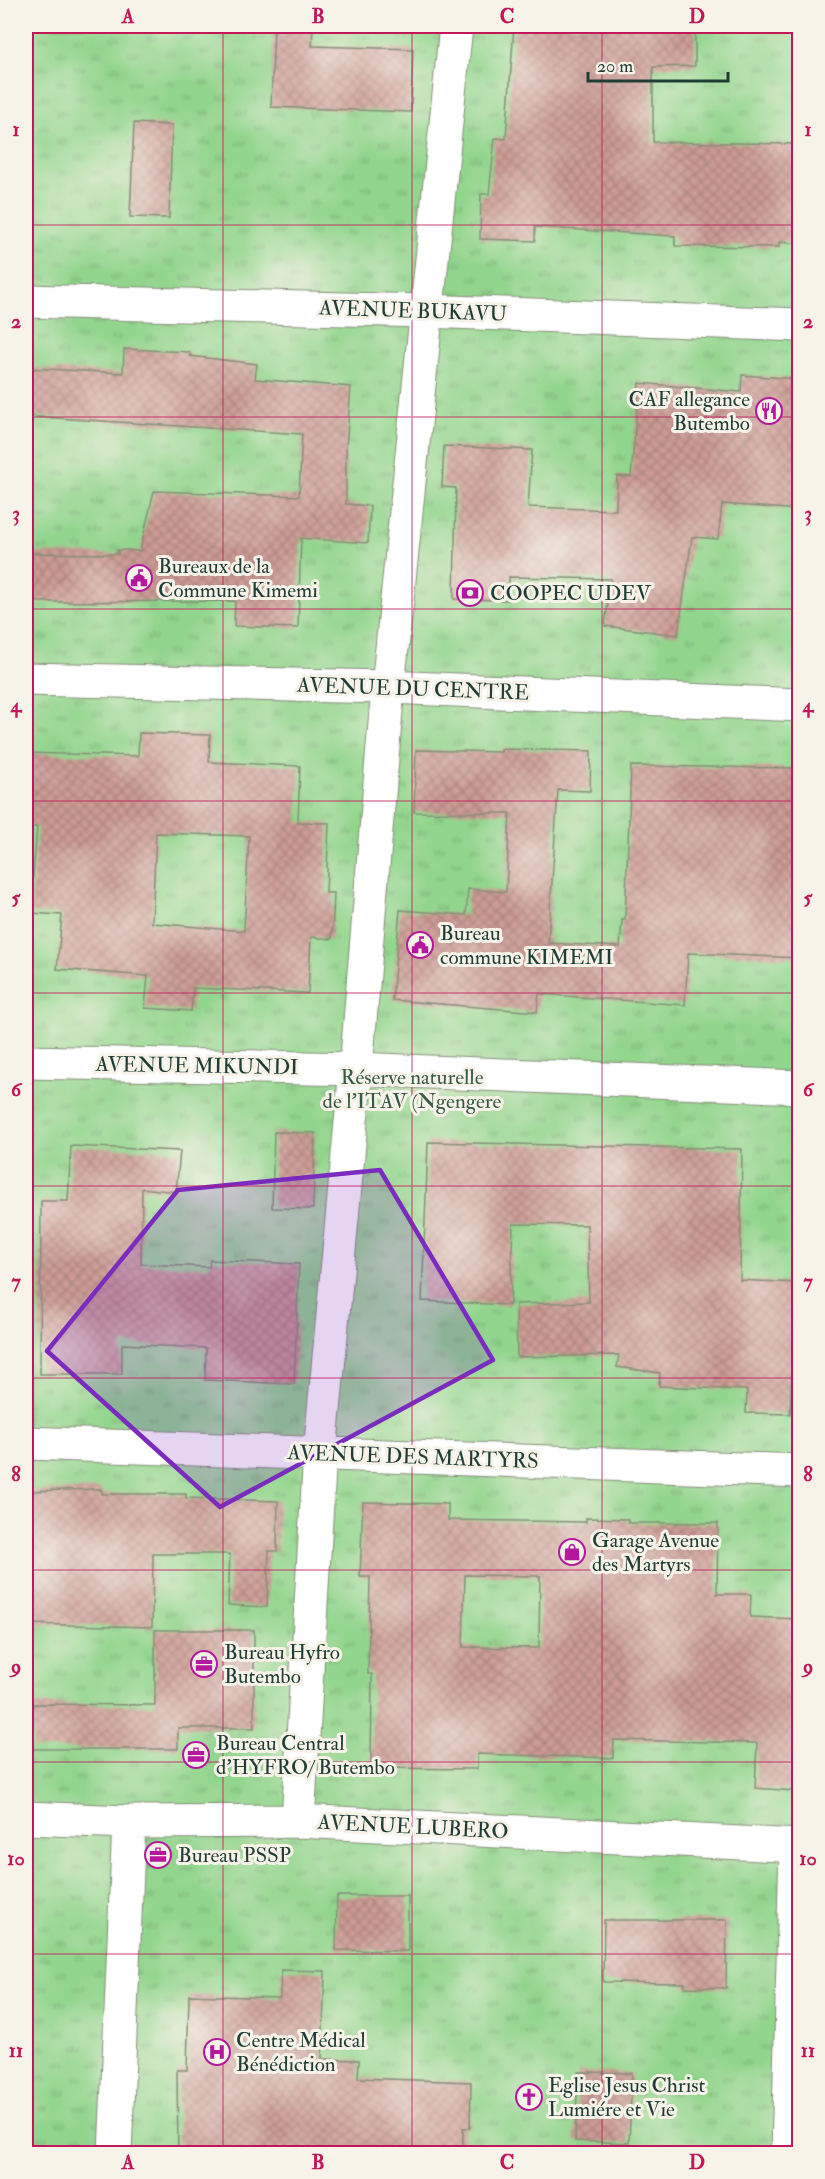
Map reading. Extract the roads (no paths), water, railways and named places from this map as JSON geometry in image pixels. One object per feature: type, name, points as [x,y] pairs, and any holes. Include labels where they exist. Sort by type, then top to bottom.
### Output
[{"type":"street","points":[[298,1821],[320,1453],[356,1069],[388,687],[456,26]]},
{"type":"street","name":"AVENUE BUKAVU","points":[[26,301],[425,311],[800,325]]},
{"type":"street","name":"AVENUE DU CENTRE","points":[[26,679],[388,687],[800,705]]},
{"type":"street","name":"AVENUE MIKUNDI","points":[[26,1062],[356,1069],[800,1087]]},
{"type":"street","name":"AVENUE DES MARTYRS","points":[[26,1443],[800,1471]]},
{"type":"street","name":"AVENUE LUBERO","points":[[26,1818],[129,1822],[298,1821],[798,1846]]},
{"type":"street","points":[[115,2154],[129,1822]]},
{"type":"street","points":[[788,2154],[798,1846]]},
{"type":"place","name":"CAF allegance Butembo","points":[[769,411]]},
{"type":"place","name":"Bureaux de la Commune Kimemi","points":[[139,578]]},
{"type":"place","name":"COOPEC UDEV","points":[[470,593]]},
{"type":"place","name":"Bureau commune KIMEMI","points":[[420,945]]},
{"type":"place","name":"Garage Avenue des Martyrs","points":[[572,1552]]},
{"type":"place","name":"Bureau Hyfro Butembo","points":[[204,1664]]},
{"type":"place","name":"Bureau Central d'HYFRO/ Butembo","points":[[196,1755]]},
{"type":"place","name":"Bureau PSSP","points":[[158,1855]]},
{"type":"place","name":"Centre Médical Bénédiction","points":[[217,2052]]},
{"type":"place","name":"Eglise Jesus Christ Lumiére et Vie","points":[[529,2097]]},
{"type":"park label","name":"Réserve naturelle de l'ITAV (Ngengere","points":[[412,1089]]}]
